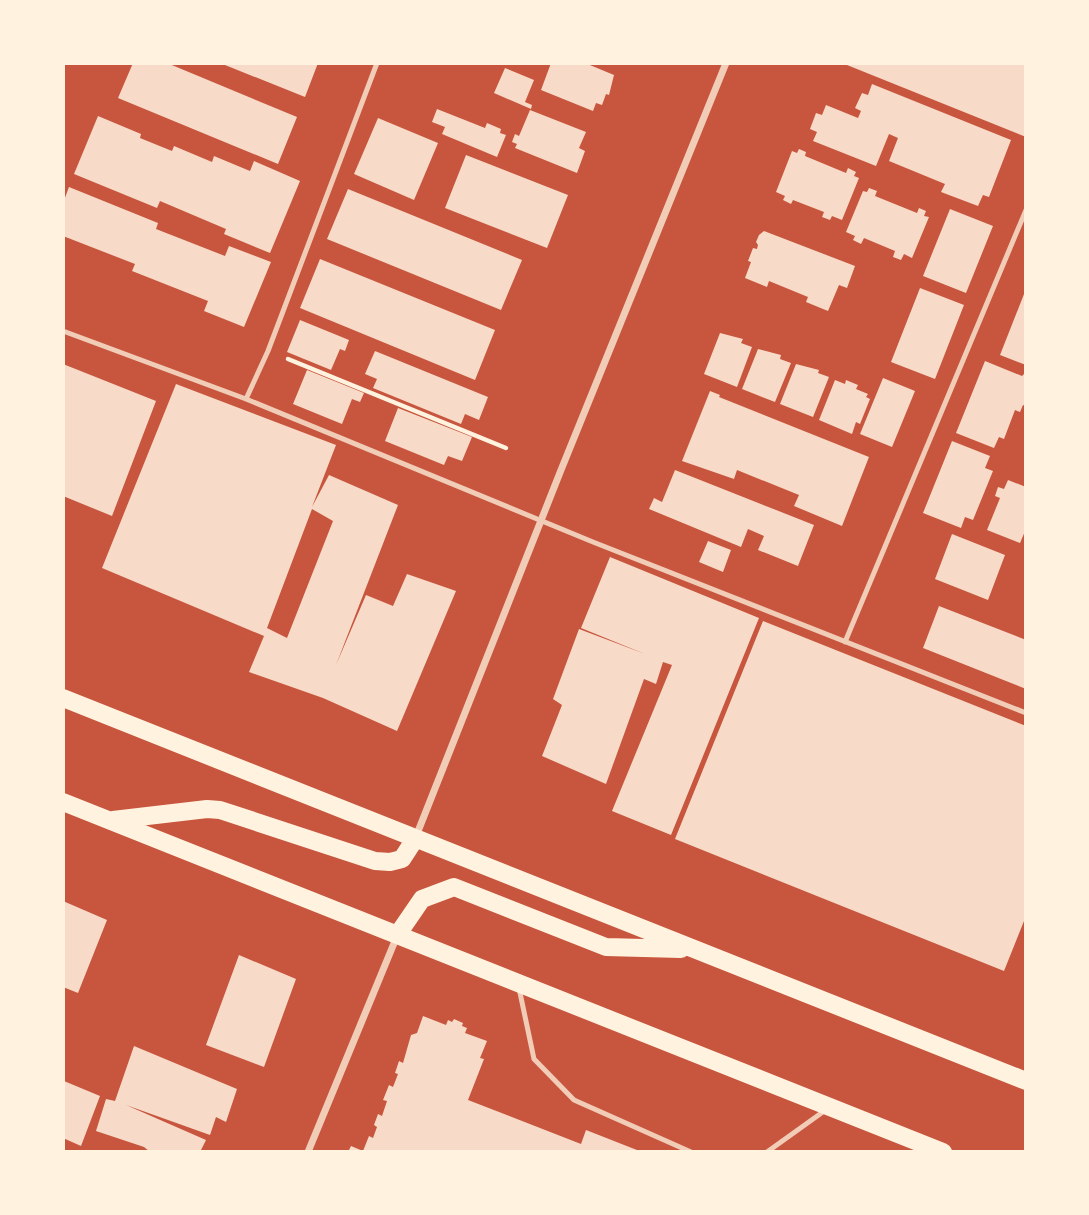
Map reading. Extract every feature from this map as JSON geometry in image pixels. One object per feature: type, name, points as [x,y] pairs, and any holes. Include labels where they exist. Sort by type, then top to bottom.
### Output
[{"type":"main road","points":[[63,698],[694,950],[1025,1078]]},
{"type":"main road","points":[[63,802],[943,1152]]},
{"type":"main road","points":[[109,820],[206,809],[220,810],[375,861],[390,862],[402,859],[415,839]]},
{"type":"main road","points":[[398,934],[422,899],[454,887],[606,947],[694,950]]},
{"type":"street","points":[[415,839],[726,63]]},
{"type":"street","points":[[308,1152],[398,934]]},
{"type":"lane","points":[[246,399],[268,351],[377,63]]},
{"type":"lane","points":[[845,642],[1026,210]]},
{"type":"lane","points":[[63,331],[246,399],[542,521],[1026,713]]},
{"type":"lane","points":[[518,982],[534,1059],[574,1100],[691,1152]]},
{"type":"lane","points":[[767,1152],[830,1107]]},
{"type":"path","points":[[268,351],[506,448]]},
{"type":"building","points":[[133,63],[167,63],[297,117],[278,164],[118,98]]},
{"type":"building","points":[[220,63],[318,63],[305,97]]},
{"type":"building","points":[[551,63],[585,63],[614,75],[609,95],[606,94],[602,105],[596,103],[593,111],[541,90]]},
{"type":"building","points":[[842,63],[1026,63],[1026,137]]},
{"type":"building","points":[[505,68],[534,80],[525,102],[532,105],[531,109],[494,93]]},
{"type":"building","points":[[872,84],[1011,140],[989,197],[983,195],[978,206],[941,192],[945,184],[889,161],[898,138],[889,134],[876,166],[813,141],[817,132],[810,129],[816,113],[822,115],[826,105],[858,118],[861,111],[855,108],[862,93],[868,95]]},
{"type":"building","points":[[437,109],[485,128],[487,123],[501,129],[500,133],[506,135],[497,157],[442,134],[445,127],[432,122]]},
{"type":"building","points":[[530,110],[586,132],[579,148],[585,151],[577,173],[515,148],[517,144],[512,142],[515,134],[519,136]]},
{"type":"building","points":[[98,116],[141,134],[140,138],[172,151],[174,146],[212,162],[214,156],[250,171],[254,161],[300,181],[270,253],[224,234],[226,229],[160,201],[157,208],[74,174]]},
{"type":"building","points":[[378,118],[438,143],[414,200],[354,174]]},
{"type":"building","points":[[799,149],[806,152],[805,156],[846,173],[848,168],[856,172],[854,176],[859,178],[842,220],[832,216],[830,220],[822,217],[824,212],[793,200],[791,204],[783,200],[785,196],[776,192],[792,151],[797,153]]},
{"type":"building","points":[[466,155],[568,195],[547,248],[445,208]]},
{"type":"building","points":[[69,187],[158,223],[156,229],[225,256],[229,246],[271,262],[244,327],[204,311],[208,301],[132,271],[135,264],[63,236],[63,203]]},
{"type":"building","points":[[869,188],[877,191],[875,196],[917,213],[919,208],[926,211],[924,216],[929,217],[912,258],[904,254],[901,260],[893,257],[895,251],[864,238],[861,244],[853,240],[855,236],[846,232],[863,191],[867,192]]},
{"type":"building","points":[[348,189],[522,260],[501,310],[327,239]]},
{"type":"building","points":[[950,209],[993,226],[966,293],[923,276]]},
{"type":"building","points":[[764,231],[855,266],[847,288],[839,285],[828,311],[806,302],[808,297],[769,281],[767,287],[745,278],[753,248],[757,249],[756,242]]},
{"type":"building","points":[[320,259],[495,330],[475,380],[300,308]]},
{"type":"building","points":[[920,288],[964,305],[935,379],[891,362]]},
{"type":"building","points":[[1026,289],[1026,365],[1000,355]]},
{"type":"building","points":[[300,320],[349,340],[345,351],[340,349],[331,370],[287,352]]},
{"type":"building","points":[[720,333],[743,339],[741,343],[752,347],[737,387],[704,374]]},
{"type":"building","points":[[758,349],[781,355],[780,359],[791,363],[775,402],[742,389]]},
{"type":"building","points":[[375,351],[488,397],[479,420],[465,414],[461,424],[373,388],[377,379],[365,374]]},
{"type":"building","points":[[985,361],[1022,376],[1026,375],[1026,406],[1023,405],[1020,412],[1015,410],[1004,439],[999,437],[994,448],[956,433]]},
{"type":"building","points":[[63,364],[156,401],[112,516],[63,496]]},
{"type":"building","points":[[796,364],[819,370],[818,373],[829,377],[813,417],[780,404]]},
{"type":"building","points":[[307,370],[364,393],[360,402],[352,399],[342,424],[293,404]]},
{"type":"building","points":[[883,378],[915,391],[892,447],[860,434]]},
{"type":"building","points":[[835,380],[845,384],[846,380],[858,385],[856,389],[868,394],[866,397],[870,399],[860,424],[856,422],[852,434],[819,420]]},
{"type":"building","points":[[176,384],[336,445],[312,507],[329,475],[398,505],[336,665],[366,595],[393,606],[407,574],[456,591],[397,731],[323,698],[249,672],[264,636],[102,568]],"holes":[[[312,509],[333,521],[287,638],[267,628]]]},
{"type":"building","points":[[710,391],[869,457],[842,526],[794,506],[799,495],[737,470],[734,479],[682,461]]},
{"type":"building","points":[[398,408],[472,437],[462,461],[448,456],[444,465],[385,441]]},
{"type":"building","points":[[952,441],[990,456],[985,468],[993,471],[973,520],[965,517],[961,528],[923,513]]},
{"type":"building","points":[[675,470],[814,525],[798,566],[758,550],[764,536],[748,529],[741,547],[649,509],[654,498],[662,502]]},
{"type":"building","points":[[1008,480],[1026,487],[1026,529],[1020,543],[987,530],[1000,498],[995,496],[998,487],[1004,489]]},
{"type":"building","points":[[952,534],[1005,555],[988,600],[935,579]]},
{"type":"building","points":[[708,541],[731,550],[723,572],[699,562]]},
{"type":"building","points":[[610,557],[759,618],[671,835],[612,811],[672,665],[663,662],[656,684],[644,679],[606,784],[542,756],[562,705],[553,699],[579,629],[645,654],[581,628]]},
{"type":"building","points":[[939,606],[1026,640],[1026,689],[923,648]]},
{"type":"building","points":[[763,621],[1026,726],[1026,916],[1004,971],[675,839]]},
{"type":"building","points":[[63,901],[107,920],[78,993],[63,987]]},
{"type":"building","points":[[239,955],[296,979],[264,1067],[206,1045]]},
{"type":"building","points":[[423,1016],[446,1025],[448,1020],[452,1022],[454,1019],[467,1028],[465,1033],[487,1041],[480,1058],[484,1059],[468,1100],[581,1144],[586,1130],[642,1152],[348,1152],[351,1146],[363,1151],[369,1136],[373,1138],[377,1127],[374,1125],[378,1114],[382,1116],[387,1101],[383,1100],[389,1085],[393,1087],[399,1061],[403,1063],[411,1035],[417,1033]]},
{"type":"building","points":[[134,1046],[237,1089],[226,1122],[216,1117],[210,1135],[126,1105],[206,1140],[200,1152],[150,1152],[144,1147],[96,1131],[106,1099],[115,1101]]},
{"type":"building","points":[[64,1081],[100,1096],[81,1146],[63,1138]]}]
